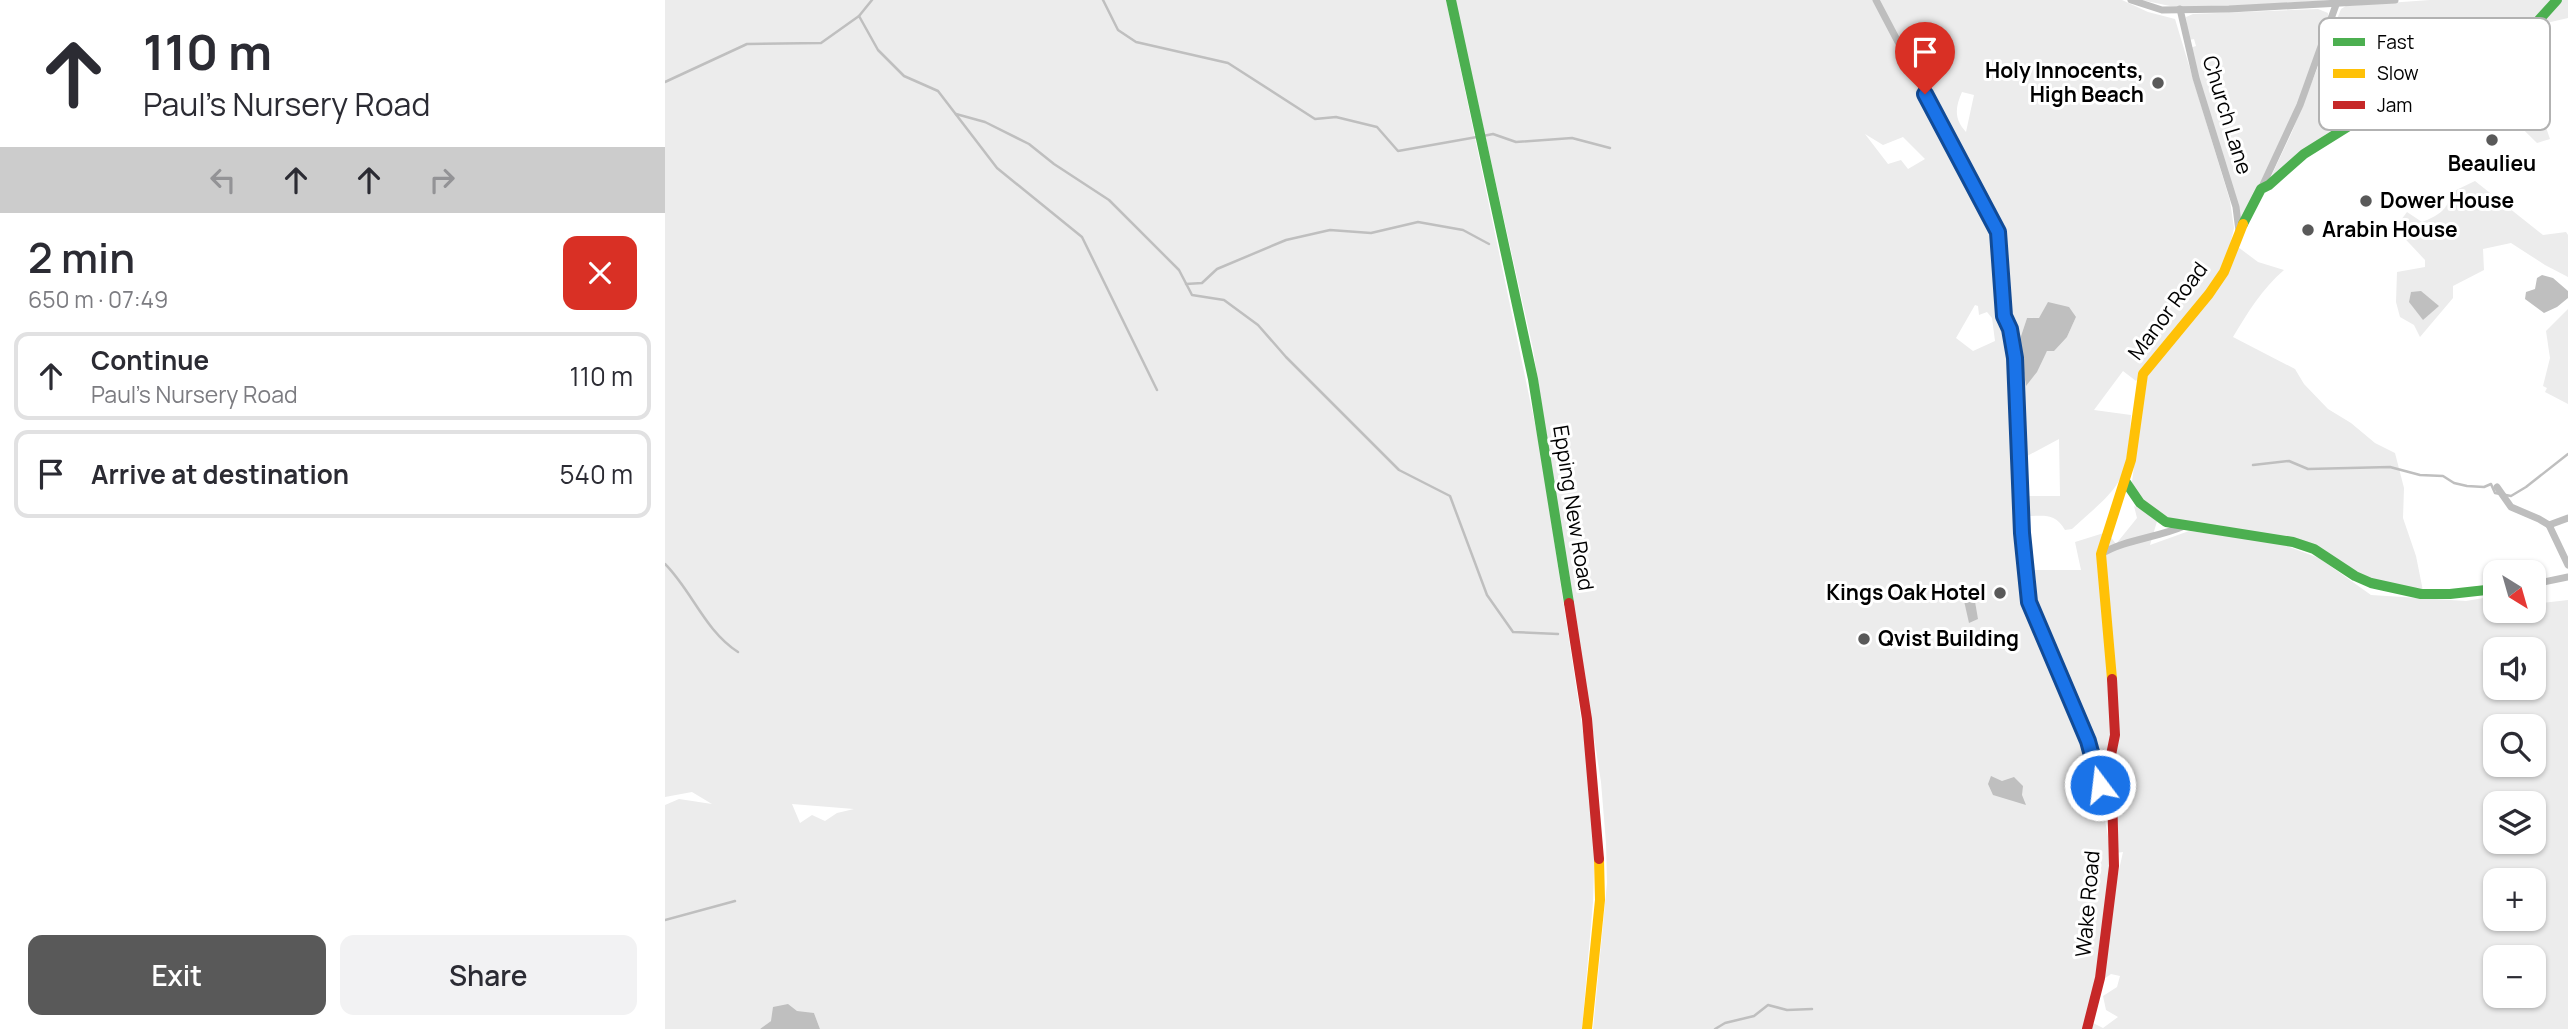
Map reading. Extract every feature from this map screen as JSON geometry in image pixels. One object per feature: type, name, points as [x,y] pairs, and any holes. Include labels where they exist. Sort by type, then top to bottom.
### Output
[{"type":"street","name":"Epping New Road","points":[[1451,0],[1535,389],[1587,719],[1599,836],[1600,900],[1587,1029]]},
{"type":"street","name":"Wake Road","points":[[1876,0],[1998,232],[2004,316],[2010,329],[2015,358],[2022,533],[2029,602],[2088,741],[2105,807],[2112,813],[2114,866],[2106,945],[2101,978],[2087,1029]]},
{"type":"street","points":[[2131,0],[2162,10],[2395,0]]},
{"type":"street","name":"Manor Road","points":[[2539,18],[2557,0]]},
{"type":"street","name":"Church Lane","points":[[2180,9],[2196,78],[2236,207],[2239,231]]},
{"type":"street","points":[[2261,189],[2300,105],[2319,52]]},
{"type":"street","name":"Manor Road","points":[[2112,813],[2111,755],[2115,735],[2109,630],[2105,616],[2101,554],[2131,460],[2143,374],[2224,272],[2239,231],[2261,189],[2269,186],[2312,149],[2341,130]]},
{"type":"street","points":[[2125,481],[2148,510],[2166,522],[2293,542],[2313,549],[2355,576],[2398,591],[2451,594],[2483,590]]},
{"type":"street","points":[[2497,487],[2511,507],[2549,525],[2568,565]]},
{"type":"street","points":[[2549,525],[2568,518]]},
{"type":"street","points":[[2101,554],[2121,545],[2157,537],[2184,526]]},
{"type":"street","points":[[2546,582],[2568,577]]},
{"type":"shaded area","points":[[665,0],[1446,0],[1540,448],[1590,778],[1595,839],[1593,902],[1582,1029],[820,1029],[814,1013],[771,1021],[760,1029],[665,1029],[665,805],[679,799],[712,804],[692,792],[665,797]],"holes":[[[792,804],[854,809],[837,813],[825,821],[812,815],[800,823]]]},
{"type":"shaded area","points":[[1455,0],[2122,0],[2148,12],[2175,19],[2230,201],[2234,228],[2219,279],[2136,381],[2123,371],[2094,410],[2131,415],[2124,470],[2112,492],[2072,529],[2065,530],[2054,518],[2027,516],[2026,496],[2060,496],[2059,439],[2016,462],[2013,531],[2018,570],[2081,570],[2075,542],[2107,532],[2116,544],[2137,518],[2134,506],[2158,518],[2150,545],[2189,531],[2276,542],[2319,558],[2371,595],[2466,601],[2483,598],[2483,623],[2546,623],[2546,603],[2568,600],[2568,1029],[1593,1029],[1607,883],[1601,782],[1533,349]],"holes":[[[1962,92],[1974,95],[1966,132],[1957,113]],[[1865,134],[1883,145],[1903,137],[1925,159],[1908,169],[1901,160],[1888,164]],[[1975,305],[1978,306],[1979,315],[1987,312],[1992,318],[1995,341],[1973,351],[1956,338]],[[2076,317],[2067,337],[2047,351],[2026,385],[2019,342],[2027,318]],[[2098,782],[2116,853],[2123,852],[2114,892],[2111,853]],[[2111,974],[2120,976],[2117,987],[2103,996],[2106,1010],[2118,1017],[2103,1028],[2093,1023],[2094,986]]]},
{"type":"shaded area","points":[[2141,0],[2335,0],[2195,8]]},
{"type":"shaded area","points":[[2430,0],[2568,0],[2568,18],[2550,22],[2550,18],[2337,18],[2341,9],[2346,6]]},
{"type":"shaded area","points":[[2318,9],[2328,13],[2328,18],[2319,18],[2319,44],[2294,116],[2264,179],[2240,220],[2190,48],[2196,46],[2194,39],[2188,40],[2186,17],[2193,14]]},
{"type":"shaded area","points":[[2319,64],[2319,130],[2345,130],[2268,183]]},
{"type":"shaded area","points":[[2524,130],[2547,130],[2550,139],[2537,143]]},
{"type":"shaded area","points":[[2475,181],[2543,235],[2566,232],[2568,277],[2511,243],[2483,249],[2484,270],[2453,286],[2453,298],[2420,337],[2414,325],[2400,317],[2396,302],[2397,272],[2425,267],[2425,260],[2395,228],[2407,212],[2422,222],[2437,215],[2448,204],[2450,193]]},
{"type":"shaded area","points":[[2238,247],[2258,262],[2284,270],[2262,293],[2233,337],[2295,369],[2304,384],[2328,409],[2351,423],[2375,443],[2395,453],[2404,488],[2403,518],[2416,556],[2423,591],[2371,581],[2307,544],[2160,518],[2136,492],[2132,482],[2145,379],[2152,365],[2217,291]]},
{"type":"shaded area","points":[[2542,275],[2553,278],[2568,291],[2568,298],[2544,313],[2525,299],[2526,292],[2535,289],[2537,278]]},
{"type":"shaded area","points":[[2421,291],[2439,306],[2423,320],[2409,302],[2411,292]]},
{"type":"shaded area","points":[[2048,302],[2069,307],[2076,317],[2067,337],[2054,351],[2047,351],[2037,372],[2026,386],[2019,342],[2027,318],[2039,318]]},
{"type":"shaded area","points":[[2568,309],[2568,404],[2545,392],[2547,388],[2543,386],[2550,358],[2546,331]]},
{"type":"shaded area","points":[[1971,588],[1978,619],[1969,623],[1962,592]]},
{"type":"shaded area","points":[[1991,776],[2002,781],[2014,777],[2023,786],[2022,795],[2026,805],[1993,795],[1988,784]]},
{"type":"shaded area","points":[[788,1004],[797,1011],[814,1013],[820,1029],[760,1029],[771,1021],[773,1007]]},
{"type":"waterway","points":[[859,16],[872,0]]},
{"type":"waterway","points":[[1103,0],[1118,30],[1136,42],[1228,63],[1315,119],[1336,117],[1377,127],[1398,151],[1477,137]]},
{"type":"waterway","points":[[665,82],[747,44],[821,43],[859,16],[878,50],[904,76],[938,91],[997,168],[1082,237],[1157,390]]},
{"type":"waterway","points":[[956,114],[985,122],[1029,144],[1109,200],[1179,270],[1192,295],[1224,300],[1258,325],[1286,357],[1399,470],[1450,496],[1487,595],[1513,632],[1558,634]]},
{"type":"waterway","points":[[1483,136],[1493,134],[1516,142],[1572,138],[1610,148]]},
{"type":"waterway","points":[[1186,284],[1202,283],[1217,269],[1286,240],[1330,230],[1371,233],[1418,222],[1463,230],[1489,244]]},
{"type":"waterway","points":[[2253,465],[2289,461],[2308,469],[2390,467],[2420,475],[2443,476],[2454,483],[2467,486],[2484,487],[2491,484],[2495,493],[2511,496],[2568,454]]},
{"type":"waterway","points":[[665,564],[716,633],[738,652]]},
{"type":"waterway","points":[[665,920],[735,901]]},
{"type":"waterway","points":[[1715,1029],[1725,1023],[1754,1016],[1768,1005],[1787,1010],[1812,1009]]},
{"type":"traffic: fast","points":[[1451,0],[1533,379],[1569,603]]},
{"type":"traffic: fast","points":[[2541,18],[2557,0]]},
{"type":"traffic: fast","points":[[2243,224],[2261,189],[2304,154],[2342,130]]},
{"type":"traffic: fast","points":[[2125,481],[2140,503],[2166,522],[2293,542],[2314,549],[2355,576],[2371,583],[2421,594],[2483,590]]},
{"type":"traffic: slow","points":[[2112,679],[2101,554],[2131,460],[2143,374],[2224,272],[2243,224]]},
{"type":"traffic: slow","points":[[1587,1029],[1600,900],[1599,859]]},
{"type":"traffic: jam","points":[[1569,603],[1587,719],[1599,859]]},
{"type":"traffic: jam","points":[[2087,1029],[2100,978],[2114,866],[2111,755],[2115,735],[2112,679]]},
{"type":"place","name":"Holy Innocents, High Beach","points":[[2158,83]]},
{"type":"place","name":"Beaulieu","points":[[2492,140]]},
{"type":"place","name":"Dower House","points":[[2366,201]]},
{"type":"place","name":"Arabin House","points":[[2308,230]]},
{"type":"place","name":"Kings Oak Hotel","points":[[2000,593]]},
{"type":"place","name":"Qvist Building","points":[[1864,639]]},
{"type":"route","points":[[1925,94],[1998,232],[2004,316],[2010,329],[2015,358],[2022,533],[2029,602],[2088,741],[2100,785]]}]
